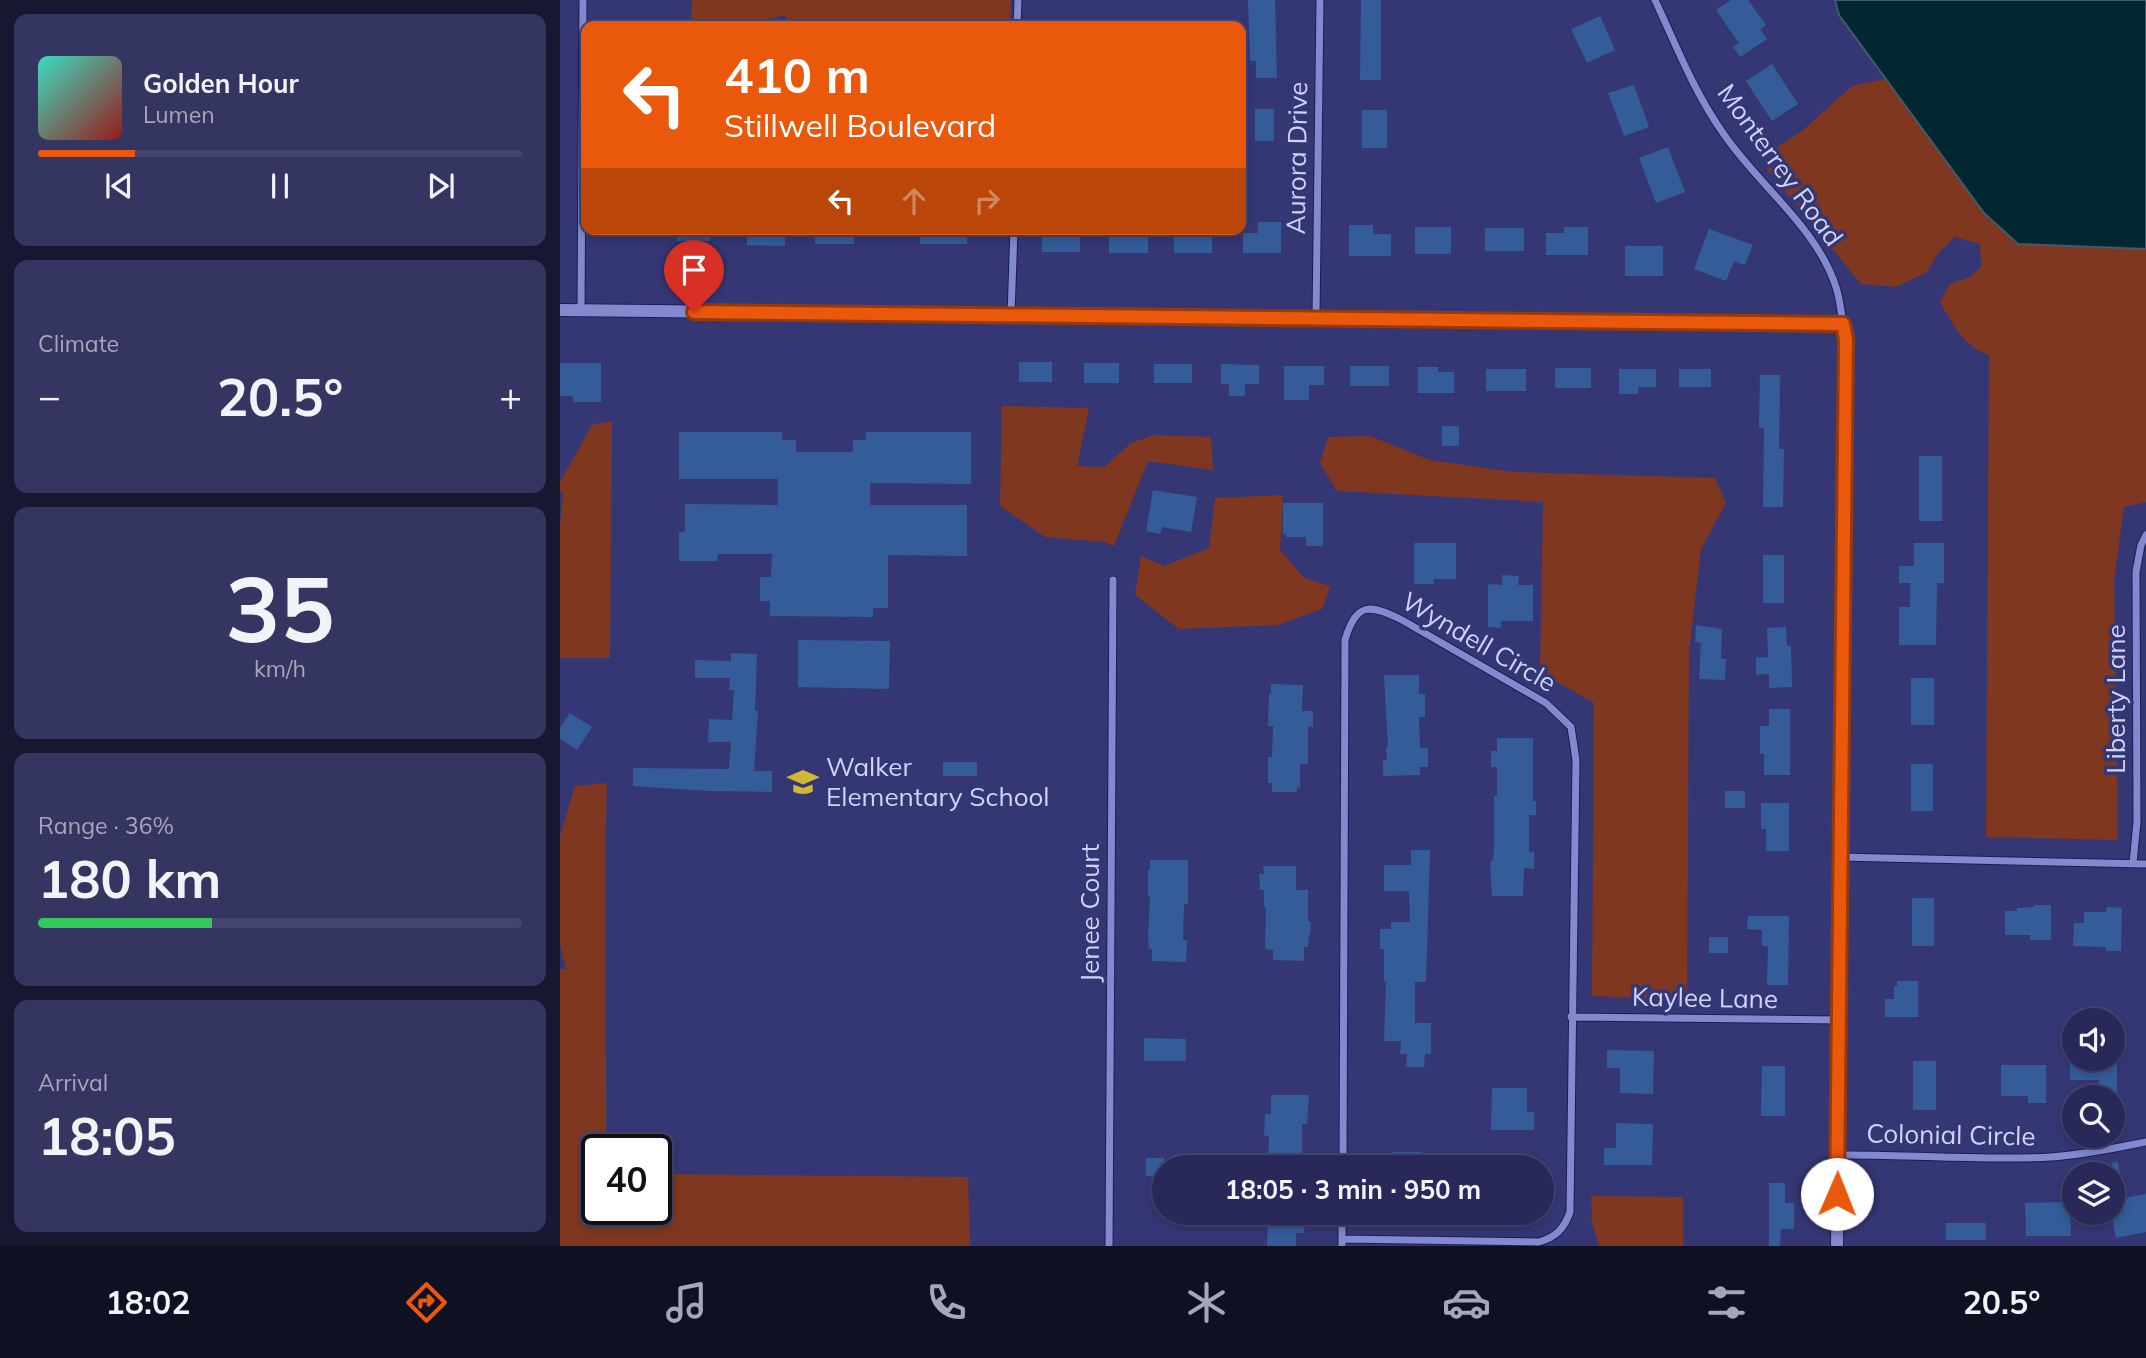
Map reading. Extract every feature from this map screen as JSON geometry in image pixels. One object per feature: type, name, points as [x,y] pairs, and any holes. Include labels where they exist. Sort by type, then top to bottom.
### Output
[{"type":"street","points":[[583,0],[583,21]]},
{"type":"street","points":[[1017,21],[1018,0]]},
{"type":"street","name":"Aurora Drive","points":[[1316,318],[1321,0]]},
{"type":"street","name":"Monterrey Road","points":[[1655,0],[1702,99],[1721,131],[1783,203],[1821,257],[1836,287],[1846,340],[1837,1246]]},
{"type":"street","points":[[581,235],[581,310]]},
{"type":"street","points":[[1011,316],[1014,235]]},
{"type":"street","points":[[560,310],[1843,324]]},
{"type":"street","name":"Liberty Lane","points":[[2133,863],[2137,822],[2136,572],[2141,545],[2146,535]]},
{"type":"street","name":"Jenee Court","points":[[1109,1246],[1113,580]]},
{"type":"street","name":"Wyndell Circle","points":[[1342,1225],[1342,1243],[1539,1242],[1550,1239],[1559,1232],[1570,1212],[1576,760],[1571,727],[1546,703],[1402,620],[1373,608],[1352,619],[1345,640],[1343,1155]]},
{"type":"street","points":[[1840,857],[2146,864]]},
{"type":"street","name":"Kaylee Lane","points":[[1571,1017],[1839,1020]]},
{"type":"street","name":"Colonial Circle","points":[[1838,1155],[1897,1154],[2004,1159],[2055,1157],[2146,1142]]},
{"type":"shaded area","points":[[692,0],[1011,0],[1010,21],[788,21],[785,15],[762,21],[691,21]]},
{"type":"shaded area","points":[[1885,79],[1984,213],[2018,244],[2146,249],[2146,502],[2124,507],[2114,581],[2118,840],[1986,837],[1989,355],[1966,340],[1940,302],[1950,284],[1970,277],[1981,267],[1980,244],[1955,237],[1938,253],[1927,272],[1896,287],[1861,284],[1766,168],[1773,150],[1803,130],[1852,86]]},
{"type":"shaded area","points":[[1002,406],[1089,408],[1077,466],[1104,467],[1131,443],[1154,435],[1211,437],[1213,470],[1148,461],[1114,546],[1104,542],[1045,537],[1000,506]]},
{"type":"shaded area","points":[[612,421],[610,658],[560,658],[560,525],[563,494],[560,491],[560,482],[592,425]]},
{"type":"shaded area","points":[[1370,436],[1430,460],[1513,472],[1715,478],[1726,503],[1701,549],[1689,653],[1687,1000],[1592,996],[1594,703],[1540,672],[1543,502],[1337,491],[1320,463],[1328,437]]},
{"type":"shaded area","points":[[1283,495],[1280,550],[1304,578],[1330,586],[1322,609],[1277,625],[1179,629],[1135,595],[1141,556],[1164,566],[1209,548],[1215,498]]},
{"type":"shaded area","points":[[607,783],[606,1134],[581,1134],[581,1225],[672,1225],[672,1174],[968,1177],[970,1246],[560,1246],[560,969],[566,969],[560,944],[560,836],[575,786]]},
{"type":"shaded area","points":[[1591,1196],[1683,1197],[1683,1246],[1599,1246],[1592,1221]]},
{"type":"water","points":[[1835,0],[2146,0],[2146,249],[2018,244],[1984,213],[1839,15]]},
{"type":"building","points":[[1248,0],[1275,0],[1277,78],[1256,78],[1256,61],[1250,61]]},
{"type":"building","points":[[1361,0],[1381,0],[1381,80],[1360,80]]},
{"type":"building","points":[[1731,0],[1748,0],[1766,25],[1760,29],[1767,39],[1740,57],[1733,47],[1739,43],[1716,10]]},
{"type":"building","points":[[1600,16],[1615,50],[1587,63],[1571,29]]},
{"type":"building","points":[[1772,64],[1798,104],[1772,121],[1746,81]]},
{"type":"building","points":[[1634,85],[1649,127],[1624,136],[1608,93]]},
{"type":"building","points":[[1255,109],[1274,109],[1274,141],[1255,141]]},
{"type":"building","points":[[1362,110],[1387,110],[1387,148],[1362,148]]},
{"type":"building","points":[[1668,147],[1685,192],[1656,203],[1639,158]]},
{"type":"building","points":[[1258,222],[1281,222],[1281,253],[1243,253],[1243,235],[1258,233]]},
{"type":"building","points":[[1349,225],[1373,225],[1373,234],[1391,234],[1391,256],[1349,256]]},
{"type":"building","points":[[1415,227],[1451,227],[1451,254],[1415,254]]},
{"type":"building","points":[[1564,227],[1588,227],[1588,255],[1546,255],[1546,233],[1564,233]]},
{"type":"building","points":[[1485,228],[1524,228],[1524,251],[1485,251]]},
{"type":"building","points":[[1709,229],[1753,245],[1745,265],[1734,261],[1726,281],[1694,269]]},
{"type":"building","points":[[677,235],[710,235],[710,241],[677,241]]},
{"type":"building","points":[[747,235],[785,235],[785,246],[747,245]]},
{"type":"building","points":[[815,235],[854,235],[854,244],[815,244]]},
{"type":"building","points":[[920,235],[967,235],[967,244],[920,244]]},
{"type":"building","points":[[1042,235],[1080,235],[1080,252],[1042,252]]},
{"type":"building","points":[[1109,235],[1148,235],[1148,253],[1109,253]]},
{"type":"building","points":[[1174,235],[1212,235],[1212,253],[1174,253]]},
{"type":"building","points":[[1625,246],[1663,246],[1663,276],[1625,276]]},
{"type":"building","points":[[1019,362],[1052,362],[1052,382],[1019,382]]},
{"type":"building","points":[[560,363],[601,363],[601,402],[573,402],[573,396],[560,396]]},
{"type":"building","points":[[1084,363],[1119,363],[1119,383],[1084,383]]},
{"type":"building","points":[[1154,364],[1192,364],[1192,383],[1154,383]]},
{"type":"building","points":[[1221,364],[1259,365],[1259,384],[1245,384],[1245,396],[1229,396],[1229,384],[1221,384]]},
{"type":"building","points":[[1284,366],[1324,366],[1324,385],[1309,385],[1309,400],[1284,400]]},
{"type":"building","points":[[1350,366],[1389,366],[1389,386],[1350,386]]},
{"type":"building","points":[[1418,367],[1438,367],[1438,372],[1454,372],[1454,393],[1418,393]]},
{"type":"building","points":[[1555,368],[1591,368],[1591,388],[1555,388]]},
{"type":"building","points":[[1486,369],[1526,369],[1526,391],[1486,391]]},
{"type":"building","points":[[1619,369],[1656,369],[1656,387],[1638,387],[1638,394],[1619,394]]},
{"type":"building","points":[[1679,369],[1711,369],[1711,387],[1679,387]]},
{"type":"building","points":[[1760,375],[1780,375],[1779,449],[1784,449],[1783,507],[1763,507],[1764,428],[1759,428]]},
{"type":"building","points":[[1442,426],[1459,426],[1459,446],[1442,446]]},
{"type":"building","points":[[679,432],[782,432],[782,440],[796,440],[796,452],[853,452],[853,440],[866,440],[866,432],[971,432],[971,484],[870,483],[870,505],[967,505],[967,556],[888,555],[888,608],[873,608],[873,617],[770,616],[770,601],[760,601],[760,577],[771,577],[772,554],[718,554],[717,561],[679,561],[679,532],[685,532],[685,504],[778,505],[778,479],[679,479]]},
{"type":"building","points":[[1919,456],[1942,456],[1942,521],[1919,521]]},
{"type":"building","points":[[1153,490],[1197,497],[1191,532],[1162,527],[1160,534],[1146,531]]},
{"type":"building","points":[[1283,503],[1323,503],[1323,546],[1306,546],[1306,537],[1286,537],[1286,534],[1283,534]]},
{"type":"building","points":[[1414,543],[1456,543],[1456,579],[1434,579],[1434,584],[1414,584]]},
{"type":"building","points":[[1914,543],[1944,543],[1944,583],[1937,583],[1936,645],[1899,645],[1899,607],[1910,607],[1910,583],[1899,583],[1899,566],[1914,566]]},
{"type":"building","points":[[1763,555],[1784,555],[1784,603],[1763,603]]},
{"type":"building","points":[[1502,575],[1519,576],[1518,585],[1533,585],[1533,621],[1501,621],[1501,628],[1488,627],[1488,584],[1502,585]]},
{"type":"building","points":[[1696,625],[1722,629],[1721,659],[1726,659],[1725,680],[1699,679],[1701,643],[1695,642]]},
{"type":"building","points":[[1786,627],[1787,646],[1791,646],[1792,687],[1769,688],[1769,674],[1756,675],[1756,658],[1768,657],[1767,628]]},
{"type":"building","points":[[798,640],[890,641],[889,689],[798,687]]},
{"type":"building","points":[[731,653],[757,654],[755,711],[758,711],[754,771],[772,771],[772,792],[633,786],[633,768],[729,769],[731,742],[708,742],[709,719],[732,720],[734,690],[729,690],[730,678],[695,678],[695,660],[731,661]]},
{"type":"building","points":[[1384,675],[1419,675],[1419,694],[1425,694],[1425,717],[1419,717],[1420,748],[1428,748],[1428,767],[1420,767],[1420,775],[1383,776],[1383,760],[1387,760],[1388,747]]},
{"type":"building","points":[[1911,678],[1934,678],[1934,725],[1911,725]]},
{"type":"building","points":[[1271,684],[1303,685],[1302,711],[1313,711],[1313,727],[1308,726],[1308,764],[1300,764],[1300,788],[1297,787],[1297,792],[1272,792],[1272,783],[1268,783],[1268,757],[1272,757],[1273,726],[1268,726]]},
{"type":"building","points":[[1769,709],[1790,709],[1790,775],[1764,775],[1764,754],[1760,754],[1760,726],[1769,726]]},
{"type":"building","points":[[570,713],[592,727],[577,750],[560,739],[560,728]]},
{"type":"building","points":[[1497,738],[1533,738],[1533,801],[1536,801],[1536,815],[1529,815],[1529,852],[1534,852],[1534,869],[1524,868],[1523,896],[1492,896],[1490,862],[1494,852],[1497,767],[1491,767],[1491,751],[1497,751]]},
{"type":"building","points":[[943,762],[977,762],[977,776],[943,776]]},
{"type":"building","points":[[1911,764],[1933,764],[1933,811],[1911,811]]},
{"type":"building","points":[[1725,791],[1745,791],[1745,808],[1725,808]]},
{"type":"building","points":[[1761,803],[1789,803],[1789,851],[1766,851],[1766,829],[1761,829]]},
{"type":"building","points":[[1411,850],[1430,850],[1426,982],[1415,982],[1415,1023],[1431,1023],[1431,1054],[1425,1054],[1424,1067],[1406,1067],[1407,1054],[1400,1054],[1401,1041],[1384,1041],[1386,981],[1384,949],[1380,949],[1380,929],[1391,929],[1391,922],[1410,922],[1409,891],[1384,891],[1384,865],[1411,865]]},
{"type":"building","points":[[1150,860],[1188,860],[1188,904],[1184,904],[1183,940],[1187,940],[1186,962],[1152,961],[1148,935]]},
{"type":"building","points":[[1263,866],[1296,866],[1296,890],[1308,890],[1308,921],[1311,922],[1308,947],[1304,947],[1304,961],[1273,960],[1273,950],[1265,949],[1266,907],[1264,890],[1260,890],[1259,874],[1264,874]]},
{"type":"building","points":[[1912,898],[1934,898],[1934,946],[1912,946]]},
{"type":"building","points":[[2051,905],[2051,940],[2030,940],[2030,935],[2005,935],[2005,911],[2017,911],[2017,908]]},
{"type":"building","points":[[2107,907],[2122,908],[2121,951],[2106,951],[2106,947],[2073,946],[2074,923],[2084,923],[2084,912],[2106,912]]},
{"type":"building","points":[[1748,916],[1789,916],[1788,985],[1767,985],[1768,946],[1762,946],[1762,930],[1747,929]]},
{"type":"building","points":[[1709,937],[1728,937],[1728,953],[1709,953]]},
{"type":"building","points":[[1897,981],[1918,981],[1918,1017],[1885,1017],[1885,999],[1894,999],[1894,986],[1897,986]]},
{"type":"building","points":[[1144,1038],[1186,1039],[1186,1061],[1144,1061]]},
{"type":"building","points":[[1607,1050],[1654,1051],[1653,1094],[1620,1093],[1620,1068],[1607,1068]]},
{"type":"building","points":[[1913,1061],[1936,1061],[1936,1110],[1913,1110]]},
{"type":"building","points":[[2001,1065],[2046,1065],[2046,1103],[2028,1103],[2028,1096],[2001,1096]]},
{"type":"building","points":[[1762,1066],[1785,1066],[1785,1116],[1761,1116]]},
{"type":"building","points":[[2070,1071],[2117,1071],[2117,1085],[2099,1085],[2099,1080],[2070,1080]]},
{"type":"building","points":[[1492,1088],[1527,1088],[1527,1112],[1534,1112],[1534,1130],[1491,1130]]},
{"type":"building","points":[[1271,1095],[1309,1095],[1307,1124],[1302,1124],[1302,1155],[1268,1155],[1269,1136],[1264,1136],[1265,1114],[1271,1114]]},
{"type":"building","points":[[1616,1123],[1653,1124],[1652,1165],[1604,1165],[1604,1148],[1616,1148]]},
{"type":"building","points":[[1392,1152],[1422,1152],[1422,1155],[1392,1155]]},
{"type":"building","points":[[1146,1158],[1152,1158],[1152,1176],[1146,1176]]},
{"type":"building","points":[[1769,1183],[1785,1183],[1785,1203],[1794,1203],[1794,1229],[1781,1229],[1780,1246],[1769,1246]]},
{"type":"building","points":[[2146,1194],[2146,1232],[2116,1238],[2114,1225],[2125,1225],[2125,1198]]},
{"type":"building","points":[[2062,1202],[2062,1225],[2071,1225],[2071,1236],[2026,1236],[2025,1203]]},
{"type":"building","points":[[1946,1223],[1986,1223],[1986,1240],[1946,1240]]},
{"type":"building","points":[[1268,1225],[1305,1225],[1304,1233],[1296,1233],[1296,1246],[1267,1246]]},
{"type":"place","name":"Walker Elementary School","points":[[803,782]]},
{"type":"route","points":[[694,312],[1843,324],[1846,340],[1837,1194]]}]
